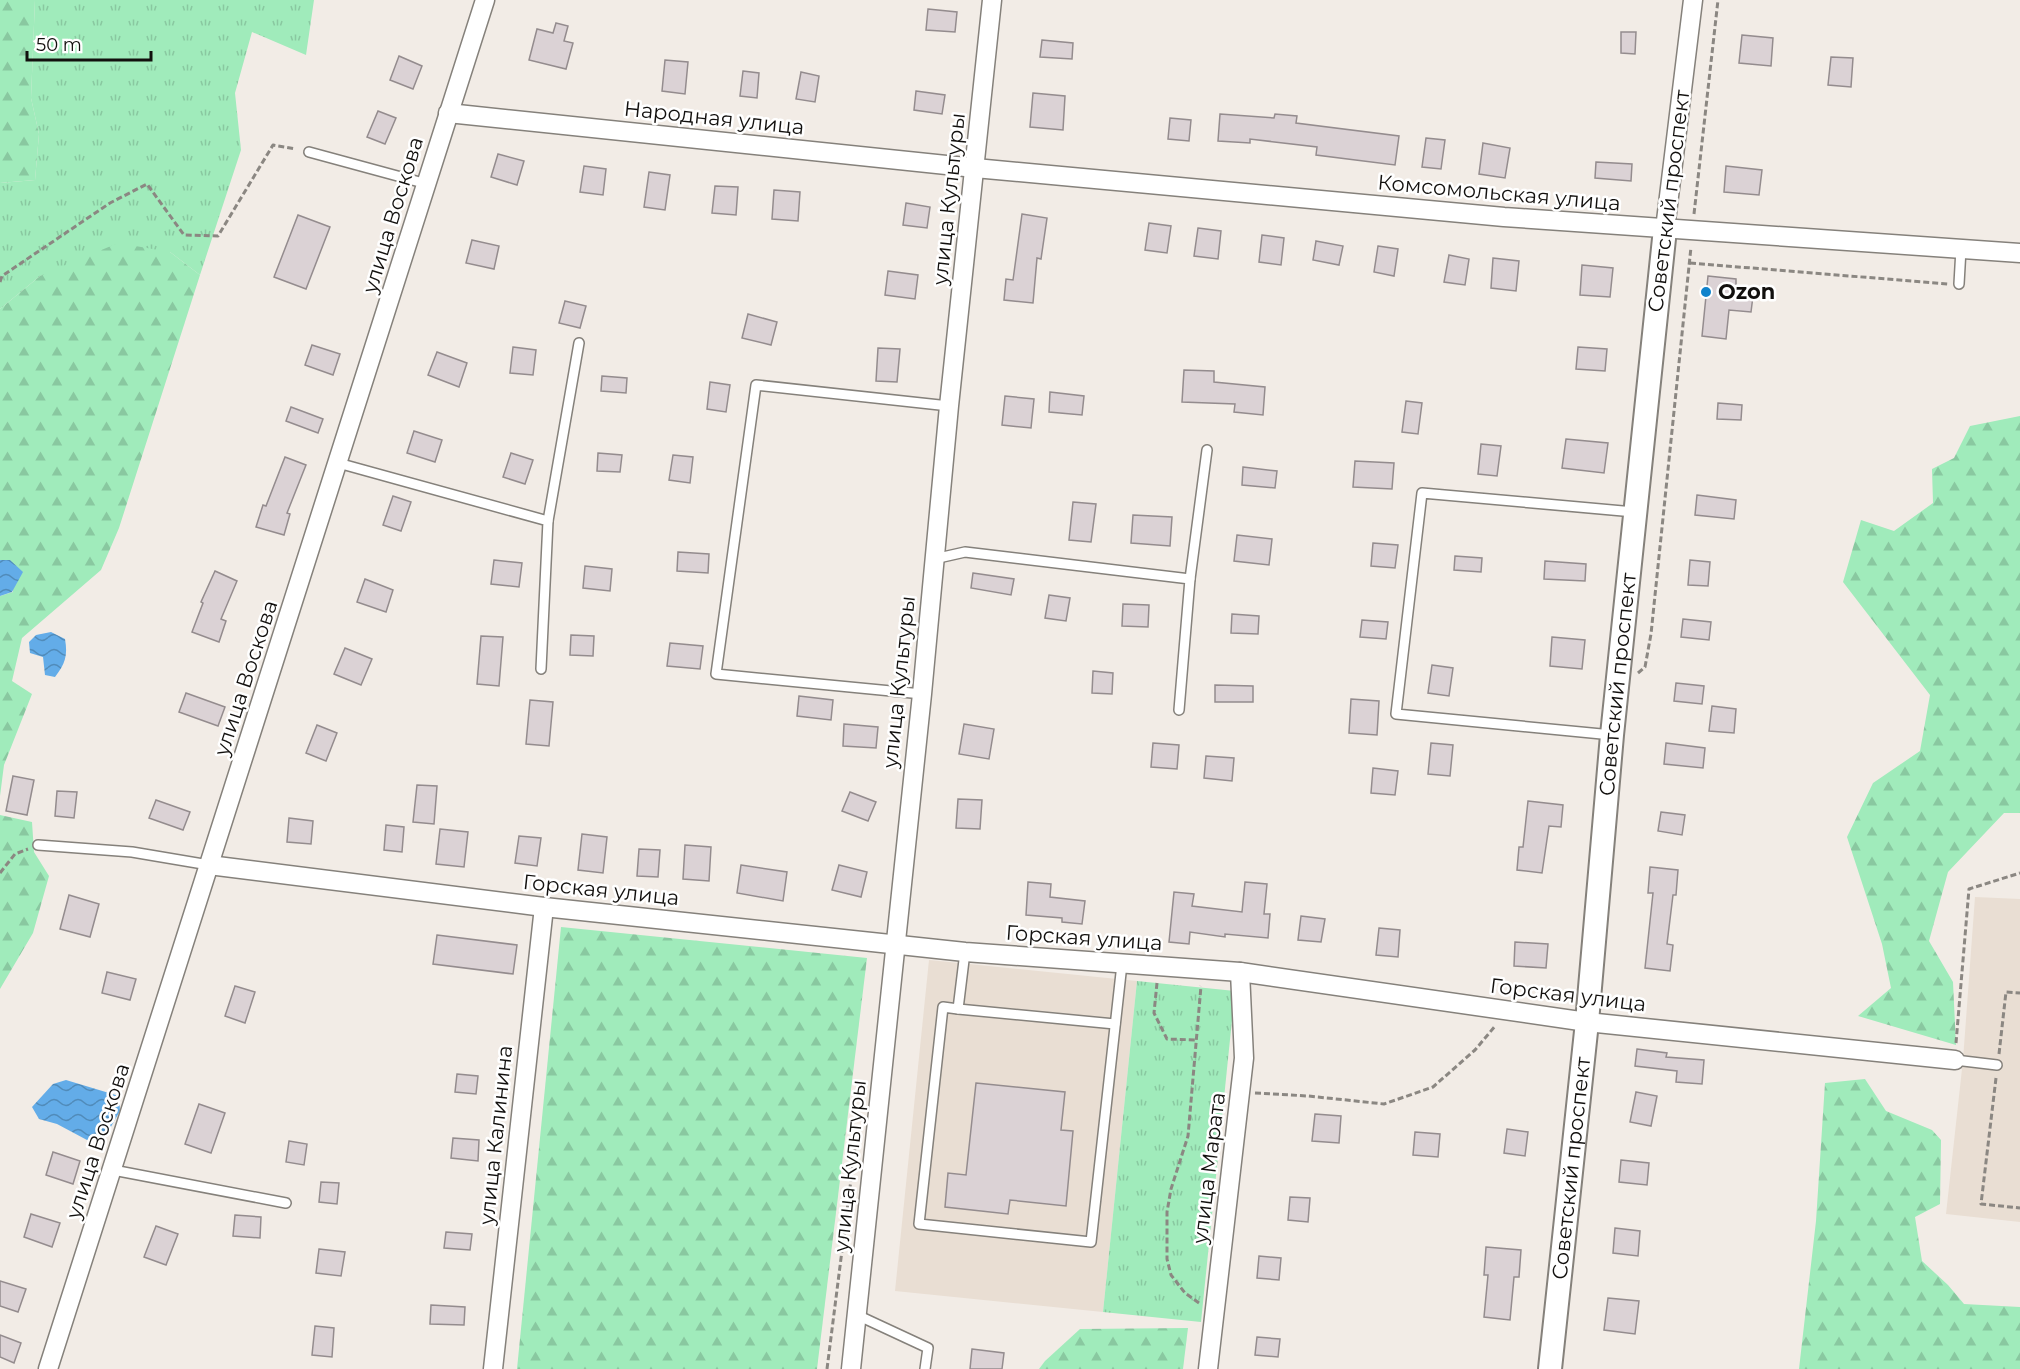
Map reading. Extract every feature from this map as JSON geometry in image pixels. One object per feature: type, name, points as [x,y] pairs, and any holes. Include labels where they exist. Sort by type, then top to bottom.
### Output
[{"type":"street","name":"улица Воскова","points":[[48,1369],[485,0]]},
{"type":"street","name":"улица Культуры","points":[[851,1369],[992,0]]},
{"type":"street","name":"Советский проспект","points":[[1550,1369],[1587,1022],[1616,692],[1665,229],[1693,0]]},
{"type":"street","name":"Народная улица","points":[[448,113],[975,168]]},
{"type":"street","name":"Комсомольская улица","points":[[975,168],[1504,217],[2020,252]]},
{"type":"street","name":"Горская улица","points":[[209,865],[544,907],[895,945],[1240,972],[1587,1022],[1955,1060]]},
{"type":"street","name":"улица Калинина","points":[[493,1369],[544,907]]},
{"type":"street","name":"улица Марата","points":[[1208,1369],[1244,1058],[1240,972]]},
{"type":"lane","points":[[309,152],[427,184]]},
{"type":"lane","points":[[1959,284],[1961,249]]},
{"type":"lane","points":[[541,669],[548,521],[579,343]]},
{"type":"lane","points":[[922,694],[716,674],[756,385],[949,406]]},
{"type":"lane","points":[[1179,710],[1190,579],[1207,450]]},
{"type":"lane","points":[[338,463],[548,521]]},
{"type":"lane","points":[[1612,735],[1396,714],[1422,494],[1636,512]]},
{"type":"lane","points":[[934,559],[965,552],[1190,579]]},
{"type":"lane","points":[[38,845],[132,852],[209,865]]},
{"type":"lane","points":[[958,1009],[965,952]]},
{"type":"lane","points":[[1115,1024],[943,1007],[919,1224],[1091,1242],[1122,964]]},
{"type":"lane","points":[[1955,1060],[1997,1065]]},
{"type":"lane","points":[[113,1170],[286,1203]]},
{"type":"lane","points":[[856,1315],[928,1348],[925,1369]]},
{"type":"path","points":[[1616,692],[1645,666],[1651,634],[1718,0]]},
{"type":"path","points":[[0,282],[2,276],[11,269],[110,203],[147,184],[184,235],[218,236],[273,145],[309,152]]},
{"type":"path","points":[[1690,263],[1959,284]]},
{"type":"path","points":[[0,873],[15,854],[38,845]]},
{"type":"path","points":[[1955,1060],[1969,889],[2020,873]]},
{"type":"path","points":[[1157,983],[1154,1012],[1167,1039],[1197,1040]]},
{"type":"path","points":[[1201,989],[1188,1136],[1171,1189],[1167,1212],[1167,1259],[1171,1275],[1185,1293],[1215,1314]]},
{"type":"path","points":[[2020,993],[2006,992],[1981,1204],[2020,1208]]},
{"type":"path","points":[[1240,1092],[1384,1104],[1433,1087],[1475,1050],[1508,1010]]},
{"type":"path","points":[[827,1369],[857,1136]]},
{"type":"shaded area","points":[[1975,897],[2020,899],[2020,1222],[1946,1214],[1963,1060]]},
{"type":"shaded area","points":[[929,960],[1137,981],[1103,1312],[895,1291]]},
{"type":"green space","points":[[0,0],[35,0],[31,98],[39,134],[35,180],[0,183]]},
{"type":"green space","points":[[35,0],[314,0],[306,55],[252,32],[235,93],[241,150],[200,275],[170,252],[40,276],[0,309],[0,183],[35,180],[39,134],[31,98]]},
{"type":"green space","points":[[118,243],[170,252],[200,275],[119,528],[101,570],[22,638],[12,681],[32,694],[4,765],[0,796],[0,596],[13,592],[10,560],[0,560],[0,309],[40,276]]},
{"type":"green space","points":[[2020,416],[2020,813],[2004,813],[1948,872],[1929,941],[1953,982],[1956,1045],[1858,1016],[1891,988],[1882,944],[1847,837],[1873,783],[1920,751],[1930,695],[1843,582],[1861,520],[1894,531],[1933,503],[1932,469],[1954,458],[1970,426]]},
{"type":"green space","points":[[0,815],[32,822],[34,852],[49,876],[33,933],[0,989]]},
{"type":"green space","points":[[561,927],[867,958],[817,1369],[517,1369]]},
{"type":"green space","points":[[1137,981],[1235,991],[1201,1322],[1103,1312]]},
{"type":"green space","points":[[1865,1079],[1886,1111],[1932,1130],[1941,1140],[1940,1204],[1915,1217],[1922,1261],[1948,1285],[1964,1304],[2020,1307],[2020,1369],[1799,1369],[1816,1221],[1825,1083]]},
{"type":"green space","points":[[1188,1328],[1183,1369],[1039,1369],[1080,1329]]},
{"type":"water","points":[[0,560],[10,560],[23,572],[12,592],[0,596]]},
{"type":"water","points":[[51,632],[65,639],[66,645],[65,660],[55,677],[45,675],[43,657],[30,653],[29,642],[36,635]]},
{"type":"water","points":[[66,1080],[119,1096],[120,1111],[105,1137],[87,1140],[57,1124],[39,1119],[32,1107],[53,1084]]},
{"type":"building","points":[[928,9],[957,12],[955,32],[926,30]]},
{"type":"building","points":[[556,23],[568,26],[564,41],[573,43],[566,69],[529,60],[537,29],[553,33]]},
{"type":"building","points":[[1621,32],[1636,32],[1635,54],[1621,53]]},
{"type":"building","points":[[1742,35],[1773,38],[1771,66],[1739,63]]},
{"type":"building","points":[[1042,40],[1073,43],[1072,59],[1040,57]]},
{"type":"building","points":[[399,56],[422,66],[413,89],[390,80]]},
{"type":"building","points":[[1831,57],[1853,58],[1851,87],[1828,85]]},
{"type":"building","points":[[665,60],[688,62],[685,94],[662,91]]},
{"type":"building","points":[[743,71],[759,73],[757,98],[740,96]]},
{"type":"building","points":[[801,72],[819,76],[815,102],[796,99]]},
{"type":"building","points":[[916,91],[945,95],[942,114],[914,110]]},
{"type":"building","points":[[1033,93],[1065,96],[1063,130],[1030,127]]},
{"type":"building","points":[[378,111],[396,118],[385,144],[367,137]]},
{"type":"building","points":[[1220,114],[1274,118],[1275,114],[1297,116],[1296,123],[1399,136],[1395,165],[1316,155],[1317,147],[1250,139],[1250,143],[1218,141]]},
{"type":"building","points":[[1170,118],[1191,120],[1189,141],[1168,139]]},
{"type":"building","points":[[1426,138],[1445,140],[1441,169],[1422,167]]},
{"type":"building","points":[[1483,143],[1510,148],[1505,178],[1479,174]]},
{"type":"building","points":[[498,154],[524,161],[517,185],[491,177]]},
{"type":"building","points":[[1596,162],[1632,164],[1631,181],[1595,178]]},
{"type":"building","points":[[584,166],[606,169],[603,195],[580,192]]},
{"type":"building","points":[[1726,166],[1762,170],[1759,195],[1724,192]]},
{"type":"building","points":[[649,172],[670,175],[665,210],[644,207]]},
{"type":"building","points":[[715,186],[738,187],[736,215],[712,213]]},
{"type":"building","points":[[774,190],[800,192],[798,221],[772,219]]},
{"type":"building","points":[[906,203],[930,207],[927,228],[903,225]]},
{"type":"building","points":[[1022,214],[1047,218],[1041,259],[1037,258],[1033,303],[1004,300],[1006,279],[1013,280]]},
{"type":"building","points":[[298,215],[330,227],[306,289],[274,277]]},
{"type":"building","points":[[1149,223],[1171,226],[1167,253],[1145,250]]},
{"type":"building","points":[[1198,228],[1221,231],[1218,259],[1194,256]]},
{"type":"building","points":[[1262,235],[1284,238],[1281,265],[1259,262]]},
{"type":"building","points":[[472,240],[499,246],[494,269],[466,263]]},
{"type":"building","points":[[1316,241],[1343,246],[1339,265],[1313,260]]},
{"type":"building","points":[[1378,246],[1398,249],[1394,276],[1374,272]]},
{"type":"building","points":[[1449,255],[1469,259],[1465,285],[1444,282]]},
{"type":"building","points":[[1493,258],[1519,261],[1516,291],[1491,288]]},
{"type":"building","points":[[1582,265],[1613,268],[1610,297],[1580,295]]},
{"type":"building","points":[[888,271],[918,275],[915,299],[885,295]]},
{"type":"building","points":[[1708,276],[1736,279],[1736,286],[1754,288],[1751,312],[1729,310],[1726,339],[1702,336]]},
{"type":"building","points":[[565,301],[586,306],[580,328],[559,323]]},
{"type":"building","points":[[748,314],[777,322],[771,345],[742,338]]},
{"type":"building","points":[[312,345],[340,354],[333,375],[305,365]]},
{"type":"building","points":[[513,347],[536,350],[533,375],[510,373]]},
{"type":"building","points":[[1578,347],[1607,349],[1605,371],[1576,369]]},
{"type":"building","points":[[878,348],[900,349],[897,382],[876,381]]},
{"type":"building","points":[[437,352],[467,363],[459,387],[428,375]]},
{"type":"building","points":[[1184,370],[1214,371],[1214,382],[1265,387],[1263,415],[1234,412],[1235,404],[1182,402]]},
{"type":"building","points":[[602,376],[627,378],[626,393],[601,391]]},
{"type":"building","points":[[710,382],[730,385],[726,412],[707,409]]},
{"type":"building","points":[[1050,392],[1084,396],[1082,415],[1049,412]]},
{"type":"building","points":[[1005,396],[1034,399],[1031,428],[1002,425]]},
{"type":"building","points":[[1406,401],[1422,403],[1418,434],[1402,432]]},
{"type":"building","points":[[1718,403],[1742,405],[1741,420],[1717,419]]},
{"type":"building","points":[[291,407],[323,419],[318,433],[286,421]]},
{"type":"building","points":[[414,431],[442,440],[435,462],[407,453]]},
{"type":"building","points":[[1566,439],[1608,443],[1604,473],[1562,468]]},
{"type":"building","points":[[1481,444],[1501,446],[1497,476],[1478,474]]},
{"type":"building","points":[[511,453],[533,460],[525,484],[503,477]]},
{"type":"building","points":[[598,453],[622,455],[620,472],[597,471]]},
{"type":"building","points":[[673,455],[693,457],[690,483],[669,480]]},
{"type":"building","points":[[285,457],[306,465],[287,513],[290,514],[284,535],[256,527],[263,505],[266,506]]},
{"type":"building","points":[[1355,461],[1394,463],[1392,489],[1353,487]]},
{"type":"building","points":[[1243,467],[1277,471],[1275,488],[1242,485]]},
{"type":"building","points":[[1697,495],[1736,500],[1734,519],[1695,515]]},
{"type":"building","points":[[393,496],[411,502],[401,531],[383,525]]},
{"type":"building","points":[[1073,502],[1096,504],[1091,542],[1069,540]]},
{"type":"building","points":[[1133,515],[1172,517],[1170,546],[1131,543]]},
{"type":"building","points":[[1237,535],[1272,539],[1269,565],[1234,561]]},
{"type":"building","points":[[1373,543],[1398,545],[1395,568],[1371,566]]},
{"type":"building","points":[[678,552],[709,554],[708,573],[677,571]]},
{"type":"building","points":[[1455,556],[1482,558],[1481,572],[1454,570]]},
{"type":"building","points":[[494,560],[522,563],[519,587],[491,584]]},
{"type":"building","points":[[1690,560],[1710,562],[1708,586],[1688,585]]},
{"type":"building","points":[[1545,561],[1586,564],[1585,581],[1544,579]]},
{"type":"building","points":[[585,566],[612,569],[610,591],[583,588]]},
{"type":"building","points":[[215,571],[237,581],[221,619],[226,621],[219,642],[192,632],[203,603],[201,602]]},
{"type":"building","points":[[973,573],[1014,579],[1011,595],[971,588]]},
{"type":"building","points":[[365,579],[393,590],[386,612],[357,602]]},
{"type":"building","points":[[1049,595],[1070,598],[1066,621],[1045,618]]},
{"type":"building","points":[[1123,604],[1149,605],[1148,627],[1122,626]]},
{"type":"building","points":[[1232,614],[1259,616],[1258,634],[1231,633]]},
{"type":"building","points":[[1683,619],[1711,622],[1709,640],[1681,637]]},
{"type":"building","points":[[1362,620],[1388,622],[1386,639],[1360,637]]},
{"type":"building","points":[[571,635],[594,636],[593,656],[570,655]]},
{"type":"building","points":[[481,636],[503,637],[499,686],[477,684]]},
{"type":"building","points":[[1552,637],[1585,640],[1582,669],[1550,666]]},
{"type":"building","points":[[670,643],[703,646],[700,669],[667,666]]},
{"type":"building","points":[[345,648],[372,659],[361,685],[334,674]]},
{"type":"building","points":[[1432,665],[1453,668],[1449,696],[1428,693]]},
{"type":"building","points":[[1093,671],[1113,673],[1112,694],[1092,693]]},
{"type":"building","points":[[1676,683],[1704,686],[1702,704],[1674,701]]},
{"type":"building","points":[[1215,685],[1253,686],[1253,702],[1215,702]]},
{"type":"building","points":[[186,693],[225,707],[218,726],[179,712]]},
{"type":"building","points":[[799,696],[833,700],[831,720],[797,716]]},
{"type":"building","points":[[1351,699],[1379,701],[1377,735],[1349,733]]},
{"type":"building","points":[[530,700],[553,702],[549,746],[526,744]]},
{"type":"building","points":[[1712,706],[1736,709],[1734,733],[1709,731]]},
{"type":"building","points":[[844,724],[878,727],[876,748],[843,746]]},
{"type":"building","points":[[964,724],[994,729],[989,759],[959,754]]},
{"type":"building","points":[[317,725],[337,733],[326,761],[306,753]]},
{"type":"building","points":[[1153,743],[1179,745],[1177,769],[1151,767]]},
{"type":"building","points":[[1431,743],[1453,745],[1450,776],[1428,774]]},
{"type":"building","points":[[1666,743],[1705,748],[1703,768],[1664,764]]},
{"type":"building","points":[[1206,756],[1234,758],[1232,781],[1204,778]]},
{"type":"building","points":[[1373,768],[1398,771],[1395,795],[1371,793]]},
{"type":"building","points":[[13,776],[34,780],[27,815],[6,811]]},
{"type":"building","points":[[417,785],[437,786],[434,824],[413,822]]},
{"type":"building","points":[[57,791],[77,792],[74,818],[55,816]]},
{"type":"building","points":[[850,792],[876,802],[868,821],[842,811]]},
{"type":"building","points":[[958,799],[982,800],[980,829],[956,828]]},
{"type":"building","points":[[156,800],[190,812],[183,830],[149,818]]},
{"type":"building","points":[[1528,801],[1563,805],[1561,827],[1549,826],[1542,873],[1517,870],[1519,847],[1523,847]]},
{"type":"building","points":[[1661,812],[1685,815],[1682,835],[1658,831]]},
{"type":"building","points":[[289,818],[313,821],[311,844],[287,842]]},
{"type":"building","points":[[386,825],[404,827],[402,852],[384,850]]},
{"type":"building","points":[[440,829],[468,832],[464,867],[436,864]]},
{"type":"building","points":[[582,834],[607,837],[603,873],[578,870]]},
{"type":"building","points":[[519,836],[541,838],[537,866],[515,863]]},
{"type":"building","points":[[685,845],[711,847],[709,881],[683,879]]},
{"type":"building","points":[[639,849],[660,850],[658,877],[637,876]]},
{"type":"building","points":[[741,865],[787,872],[783,901],[737,893]]},
{"type":"building","points":[[839,865],[867,872],[861,897],[832,890]]},
{"type":"building","points":[[1650,867],[1678,870],[1667,944],[1673,945],[1670,971],[1645,968],[1653,893],[1648,893]]},
{"type":"building","points":[[1028,882],[1051,884],[1050,897],[1085,901],[1082,924],[1062,922],[1062,918],[1026,915]]},
{"type":"building","points":[[1245,882],[1267,884],[1264,914],[1270,914],[1268,938],[1225,934],[1225,937],[1190,932],[1189,944],[1169,942],[1174,892],[1194,894],[1192,906],[1242,912]]},
{"type":"building","points":[[69,895],[99,904],[90,937],[60,929]]},
{"type":"building","points":[[1301,916],[1325,919],[1321,942],[1298,940]]},
{"type":"building","points":[[1379,928],[1400,930],[1398,957],[1376,955]]},
{"type":"building","points":[[437,935],[517,945],[513,974],[433,964]]},
{"type":"building","points":[[1515,942],[1548,944],[1546,968],[1514,966]]},
{"type":"building","points":[[107,972],[136,979],[130,1000],[102,993]]},
{"type":"building","points":[[235,986],[255,992],[245,1023],[225,1016]]},
{"type":"building","points":[[1637,1049],[1667,1053],[1666,1057],[1704,1060],[1702,1084],[1676,1082],[1677,1071],[1635,1066]]},
{"type":"building","points":[[457,1074],[478,1076],[476,1094],[455,1092]]},
{"type":"building","points":[[976,1083],[1065,1092],[1061,1130],[1073,1131],[1066,1206],[1010,1200],[1008,1214],[945,1207],[948,1173],[966,1175]]},
{"type":"building","points":[[1636,1092],[1657,1096],[1651,1126],[1630,1122]]},
{"type":"building","points":[[199,1104],[225,1113],[211,1153],[185,1144]]},
{"type":"building","points":[[1315,1114],[1341,1116],[1339,1143],[1312,1141]]},
{"type":"building","points":[[1507,1129],[1528,1132],[1525,1156],[1504,1153]]},
{"type":"building","points":[[1415,1132],[1440,1134],[1438,1157],[1413,1155]]},
{"type":"building","points":[[453,1138],[479,1140],[478,1161],[451,1158]]},
{"type":"building","points":[[289,1141],[307,1144],[304,1165],[286,1162]]},
{"type":"building","points":[[53,1152],[80,1161],[73,1184],[46,1175]]},
{"type":"building","points":[[1621,1160],[1649,1163],[1647,1185],[1619,1182]]},
{"type":"building","points":[[321,1182],[339,1183],[337,1204],[319,1202]]},
{"type":"building","points":[[1290,1197],[1310,1198],[1308,1222],[1288,1220]]},
{"type":"building","points":[[31,1214],[60,1223],[52,1247],[24,1237]]},
{"type":"building","points":[[235,1215],[261,1217],[260,1238],[233,1236]]},
{"type":"building","points":[[156,1226],[178,1234],[166,1265],[144,1257]]},
{"type":"building","points":[[1615,1228],[1640,1231],[1638,1256],[1613,1253]]},
{"type":"building","points":[[446,1232],[472,1234],[470,1250],[444,1248]]},
{"type":"building","points":[[1486,1247],[1521,1250],[1519,1277],[1514,1277],[1510,1320],[1484,1317],[1488,1275],[1484,1275]]},
{"type":"building","points":[[319,1249],[345,1252],[341,1276],[316,1273]]},
{"type":"building","points":[[1259,1256],[1281,1258],[1279,1280],[1257,1278]]},
{"type":"building","points":[[0,1281],[26,1289],[18,1312],[0,1306]]},
{"type":"building","points":[[1608,1298],[1639,1301],[1635,1334],[1604,1330]]},
{"type":"building","points":[[431,1305],[465,1307],[464,1325],[430,1324]]},
{"type":"building","points":[[315,1326],[334,1328],[332,1357],[312,1355]]},
{"type":"building","points":[[0,1335],[21,1343],[14,1363],[0,1357]]},
{"type":"building","points":[[1257,1337],[1280,1339],[1278,1357],[1255,1355]]},
{"type":"building","points":[[972,1349],[1004,1353],[1002,1369],[970,1369]]},
{"type":"place","name":"Ozon","points":[[1706,292]]}]
